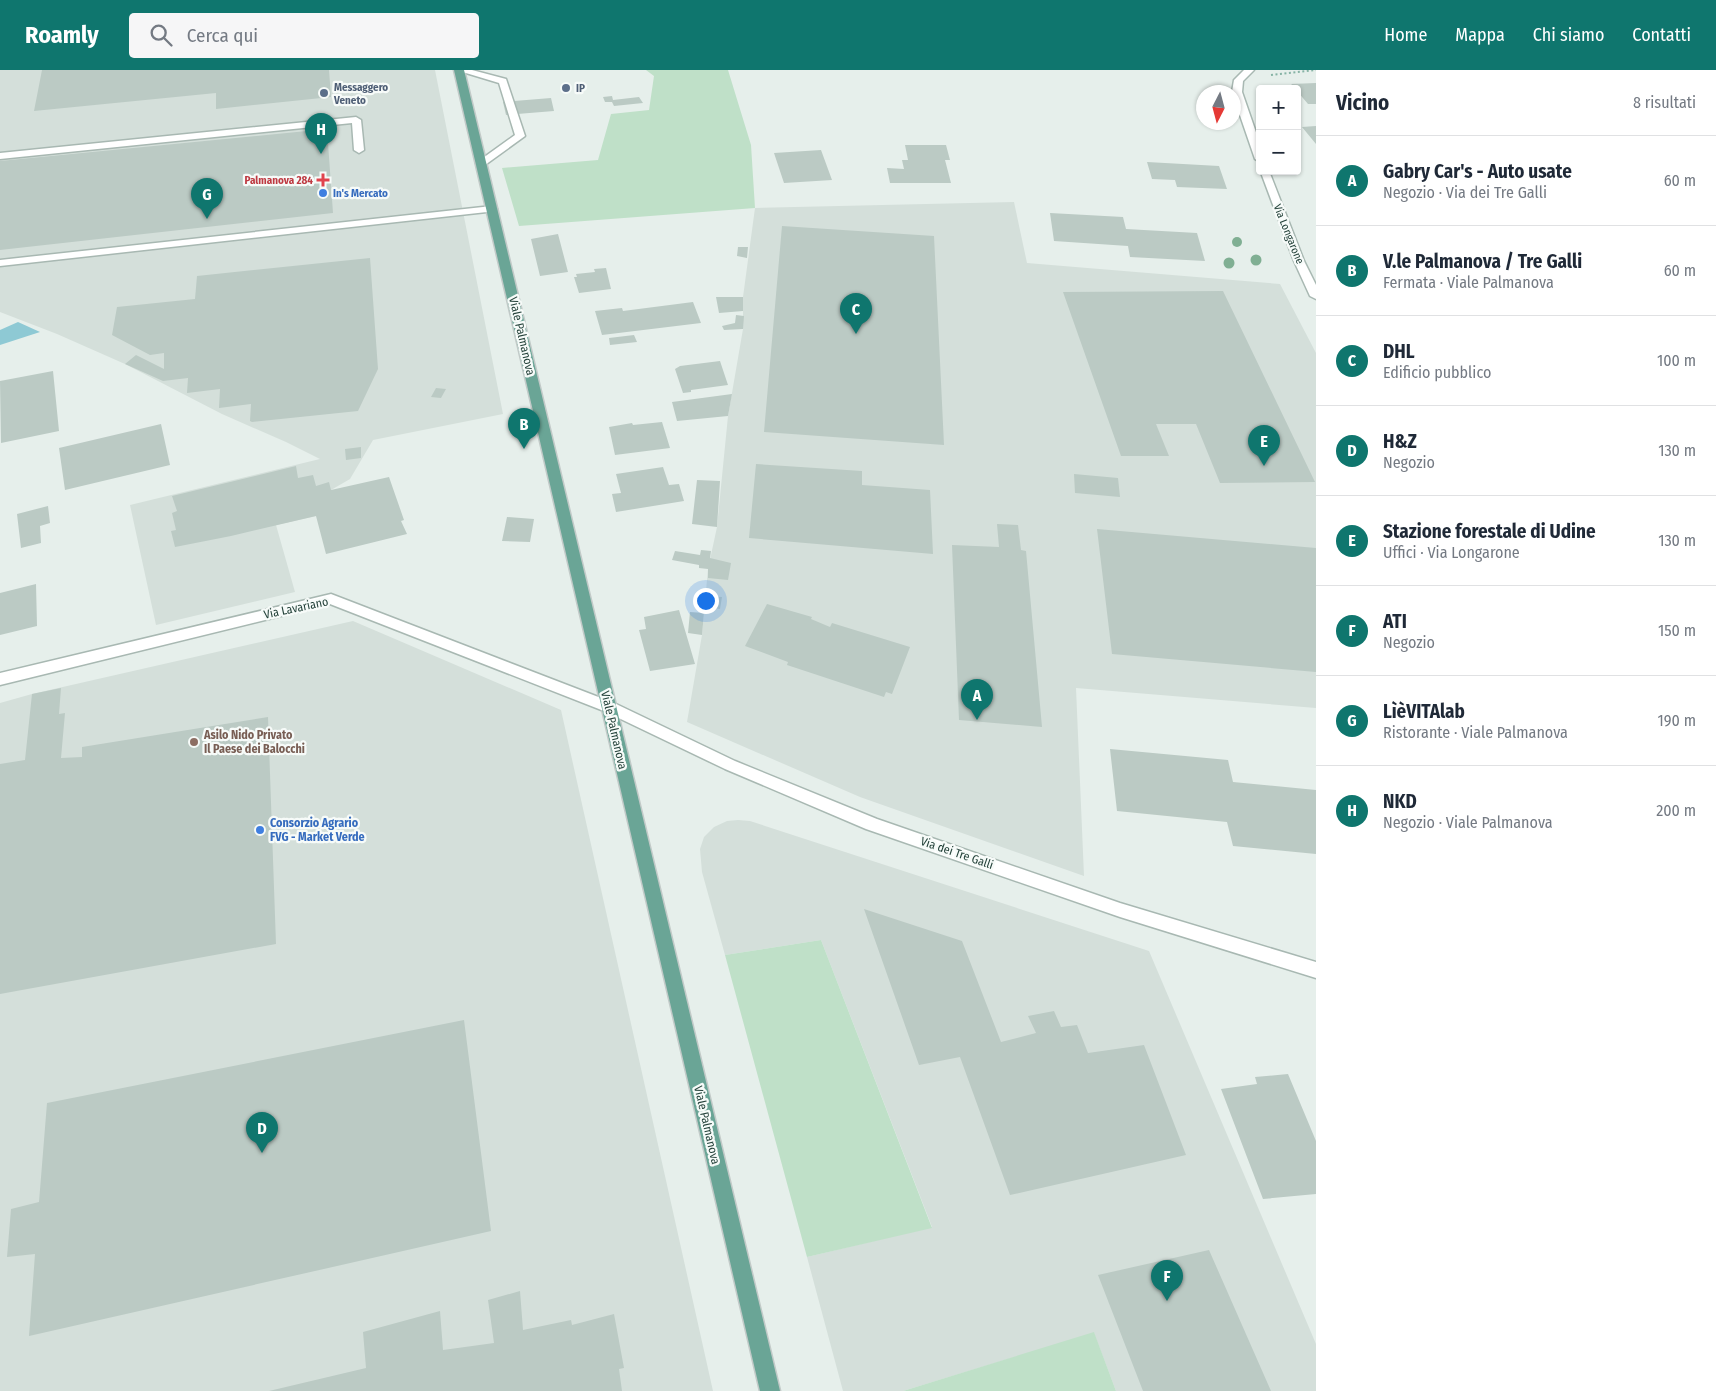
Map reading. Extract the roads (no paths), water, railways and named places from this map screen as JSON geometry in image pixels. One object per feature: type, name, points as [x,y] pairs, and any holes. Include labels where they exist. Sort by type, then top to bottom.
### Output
[{"type":"main road","name":"Viale Palmanova","points":[[460,70],[770,1391]]},
{"type":"street","points":[[460,70],[503,81],[520,136],[481,163]]},
{"type":"street","points":[[1248,70],[1239,80],[1237,92],[1256,147]]},
{"type":"street","points":[[0,156],[356,120],[359,150]]},
{"type":"street","name":"Via Longarone","points":[[1266,175],[1299,261],[1316,296]]},
{"type":"street","points":[[0,263],[492,209]]},
{"type":"street","name":"Via Lavariano","points":[[0,679],[331,599],[609,707]]},
{"type":"street","name":"Via dei Tre Galli","points":[[609,707],[730,765],[872,824],[1120,910],[1316,970]]},
{"type":"water","points":[[18,322],[40,332],[0,345],[0,330]]},
{"type":"place","name":"IP","points":[[566,88]]},
{"type":"place","name":"Messaggero Veneto","points":[[324,93]]},
{"type":"place","name":"NKD","points":[[321,154]]},
{"type":"place","name":"Palmanova 284","points":[[323,180]]},
{"type":"place","name":"In's Mercato","points":[[323,193]]},
{"type":"place","name":"LìèVITAlab","points":[[207,219]]},
{"type":"place","name":"DHL","points":[[856,334]]},
{"type":"place","name":"V.le Palmanova / Tre Galli","points":[[524,449]]},
{"type":"place","name":"Stazione forestale di Udine","points":[[1264,466]]},
{"type":"place","name":"Gabry Car's - Auto usate","points":[[977,720]]},
{"type":"place","name":"Asilo Nido Privato Il Paese dei Balocchi","points":[[194,742]]},
{"type":"place","name":"Consorzio Agrario FVG - Market Verde","points":[[260,830]]},
{"type":"place","name":"H&Z","points":[[262,1153]]},
{"type":"place","name":"ATI","points":[[1167,1301]]}]
